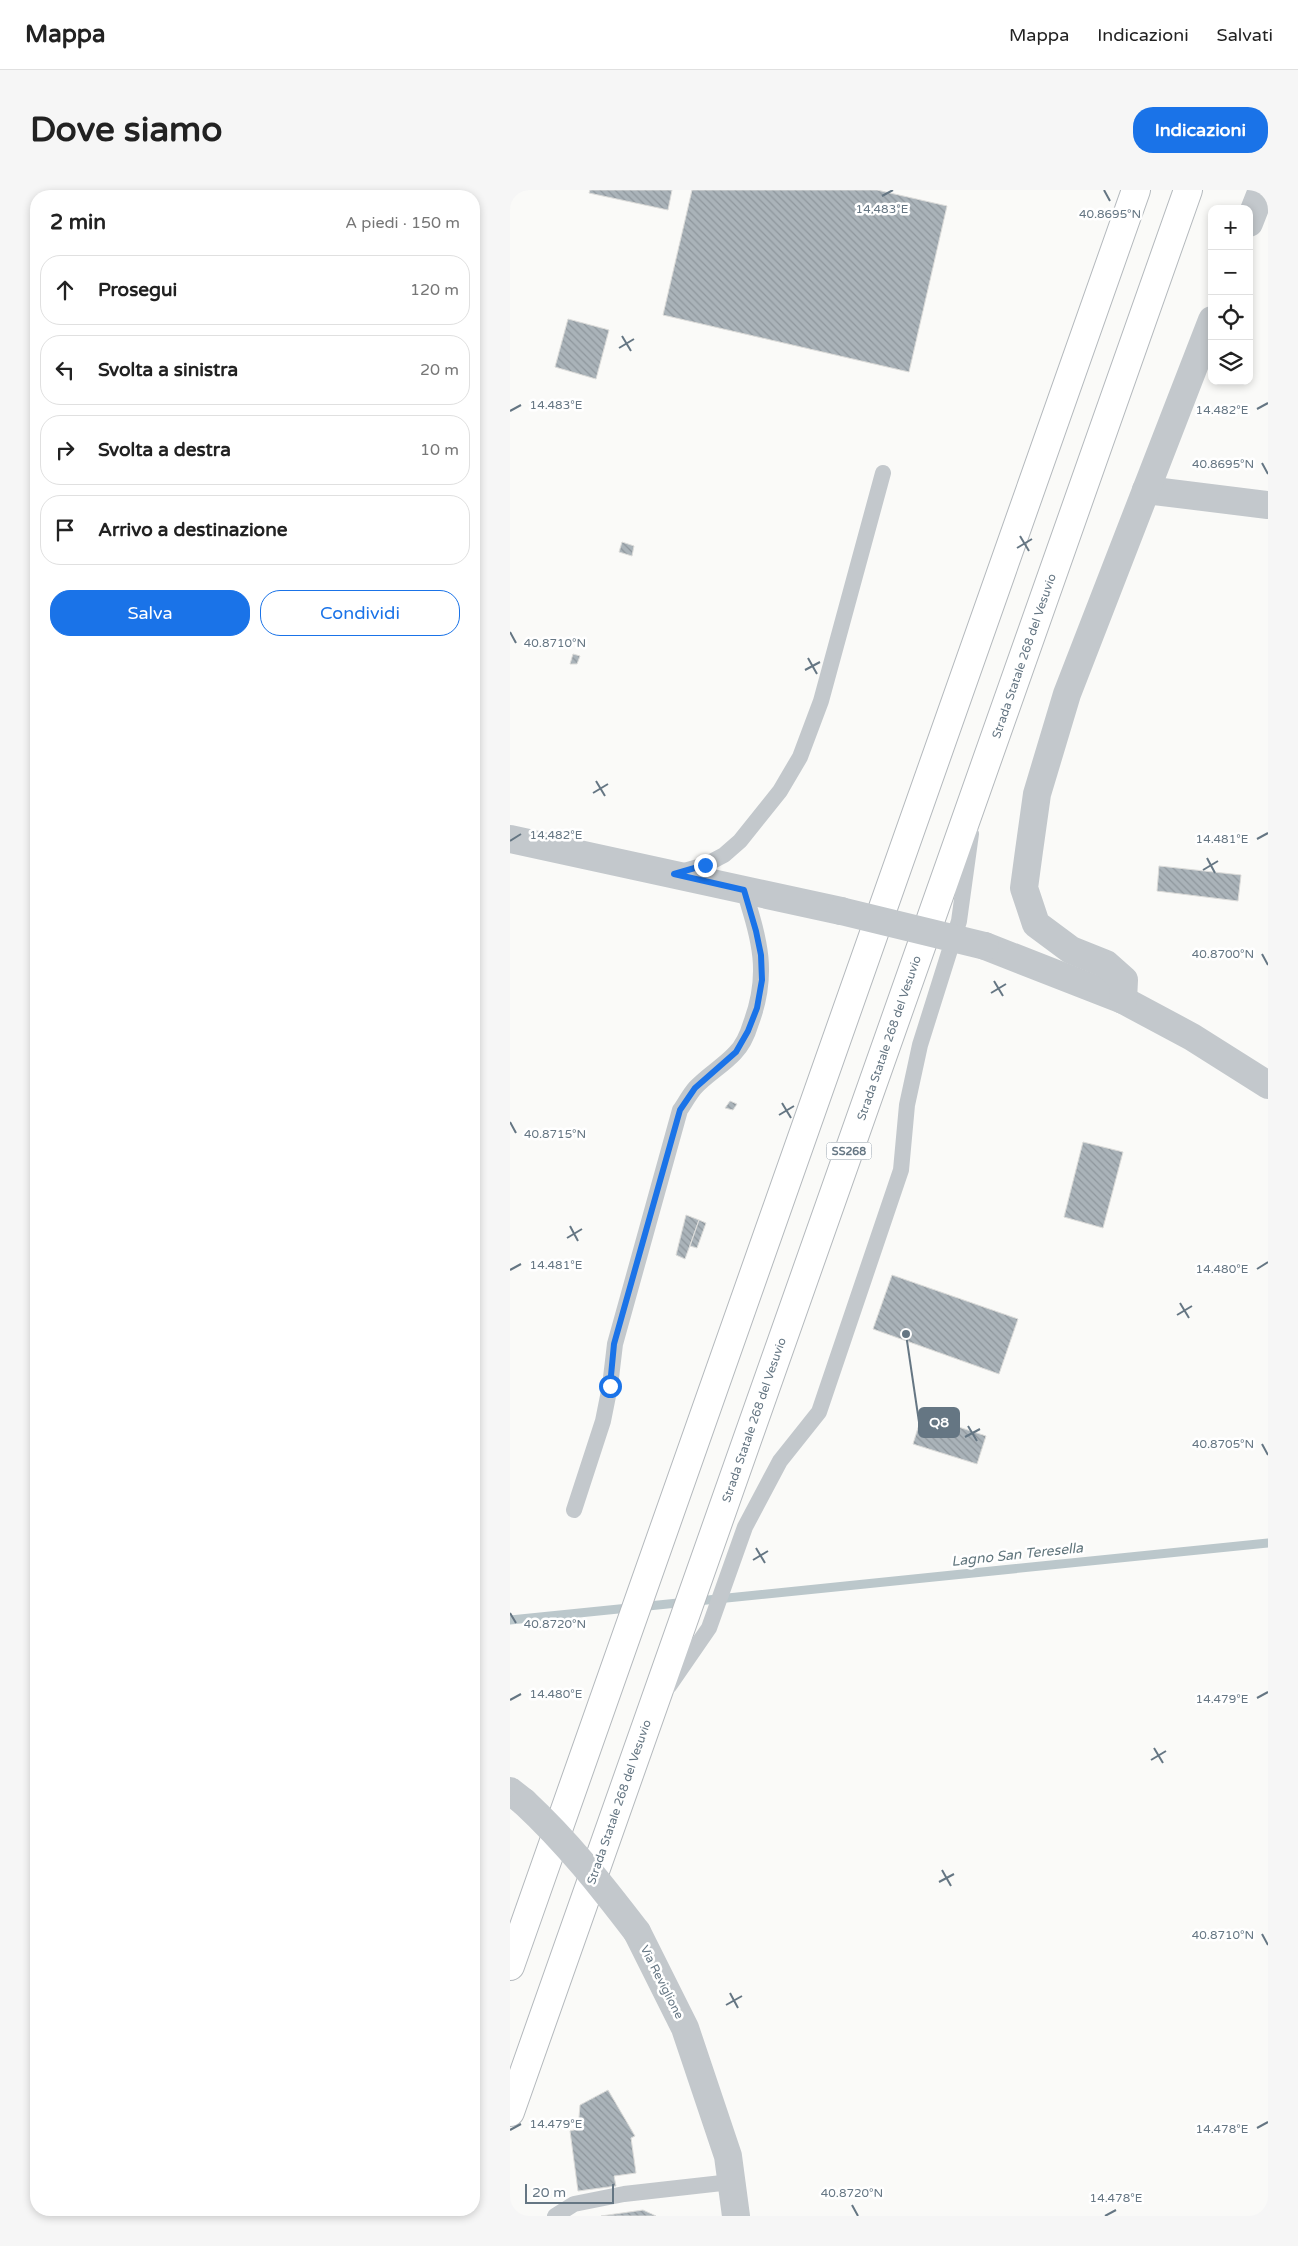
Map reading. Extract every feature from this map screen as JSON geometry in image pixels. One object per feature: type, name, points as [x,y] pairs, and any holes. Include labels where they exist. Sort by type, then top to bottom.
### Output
[{"type":"highway","points":[[510,1966],[1136,190]]},
{"type":"highway","name":"Strada Statale 268 del Vesuvio","points":[[510,2112],[1188,190]]},
{"type":"street","points":[[1253,213],[1262,190]]},
{"type":"street","points":[[1123,1000],[1124,980],[1106,964],[1071,950],[1036,924],[1024,888],[1037,794],[1062,712],[1208,330]]},
{"type":"street","points":[[1146,490],[1268,505]]},
{"type":"street","points":[[510,839],[841,911],[985,946],[1123,1000],[1192,1037],[1268,1085]]},
{"type":"street","name":"Via Reviglione","points":[[517,1796],[556,1831],[590,1870],[637,1932],[684,2028],[728,2156],[736,2216]]},
{"type":"lane","points":[[674,874],[705,865],[724,855],[740,841],[780,791],[800,757],[821,700],[883,474]]},
{"type":"lane","points":[[651,1713],[709,1628],[745,1527],[780,1461],[819,1412],[900,1170],[907,1104],[920,1045],[958,921],[978,785]]},
{"type":"lane","points":[[574,1510],[603,1422],[610,1386],[614,1344],[680,1110],[695,1088],[736,1052],[748,1031],[757,1008],[762,980],[761,955],[744,890]]},
{"type":"lane","points":[[555,2216],[574,2204],[624,2194],[732,2182]]},
{"type":"building","points":[[590,190],[672,190],[668,210],[589,193]]},
{"type":"building","points":[[692,190],[877,190],[947,206],[909,372],[663,315]]},
{"type":"building","points":[[568,319],[609,330],[596,379],[555,367]]},
{"type":"building","points":[[622,542],[634,546],[632,556],[619,552]]},
{"type":"building","points":[[573,654],[580,656],[577,664],[570,664]]},
{"type":"building","points":[[1159,866],[1241,875],[1238,901],[1157,891]]},
{"type":"building","points":[[730,1101],[737,1104],[733,1110],[725,1108]]},
{"type":"building","points":[[1083,1142],[1123,1152],[1103,1228],[1064,1217]]},
{"type":"building","points":[[686,1215],[699,1220],[685,1259],[676,1255]]},
{"type":"building","points":[[699,1220],[706,1223],[697,1248],[690,1246]]},
{"type":"building","points":[[892,1275],[1018,1319],[999,1374],[873,1329]]},
{"type":"building","points":[[922,1415],[986,1436],[977,1464],[913,1444]]},
{"type":"building","points":[[608,2090],[635,2136],[631,2138],[636,2173],[614,2176],[616,2186],[578,2191],[570,2131],[578,2129],[580,2105]]},
{"type":"building","points":[[643,2210],[656,2216],[601,2216]]},
{"type":"waterway","name":"Lagno San Teresella","points":[[510,1620],[1268,1543]]},
{"type":"place","name":"Q8","points":[[906,1334]]},
{"type":"route","points":[[610,1386],[614,1344],[680,1110],[695,1088],[736,1052],[748,1031],[757,1008],[762,980],[761,955],[744,890],[674,874],[705,865]]}]
